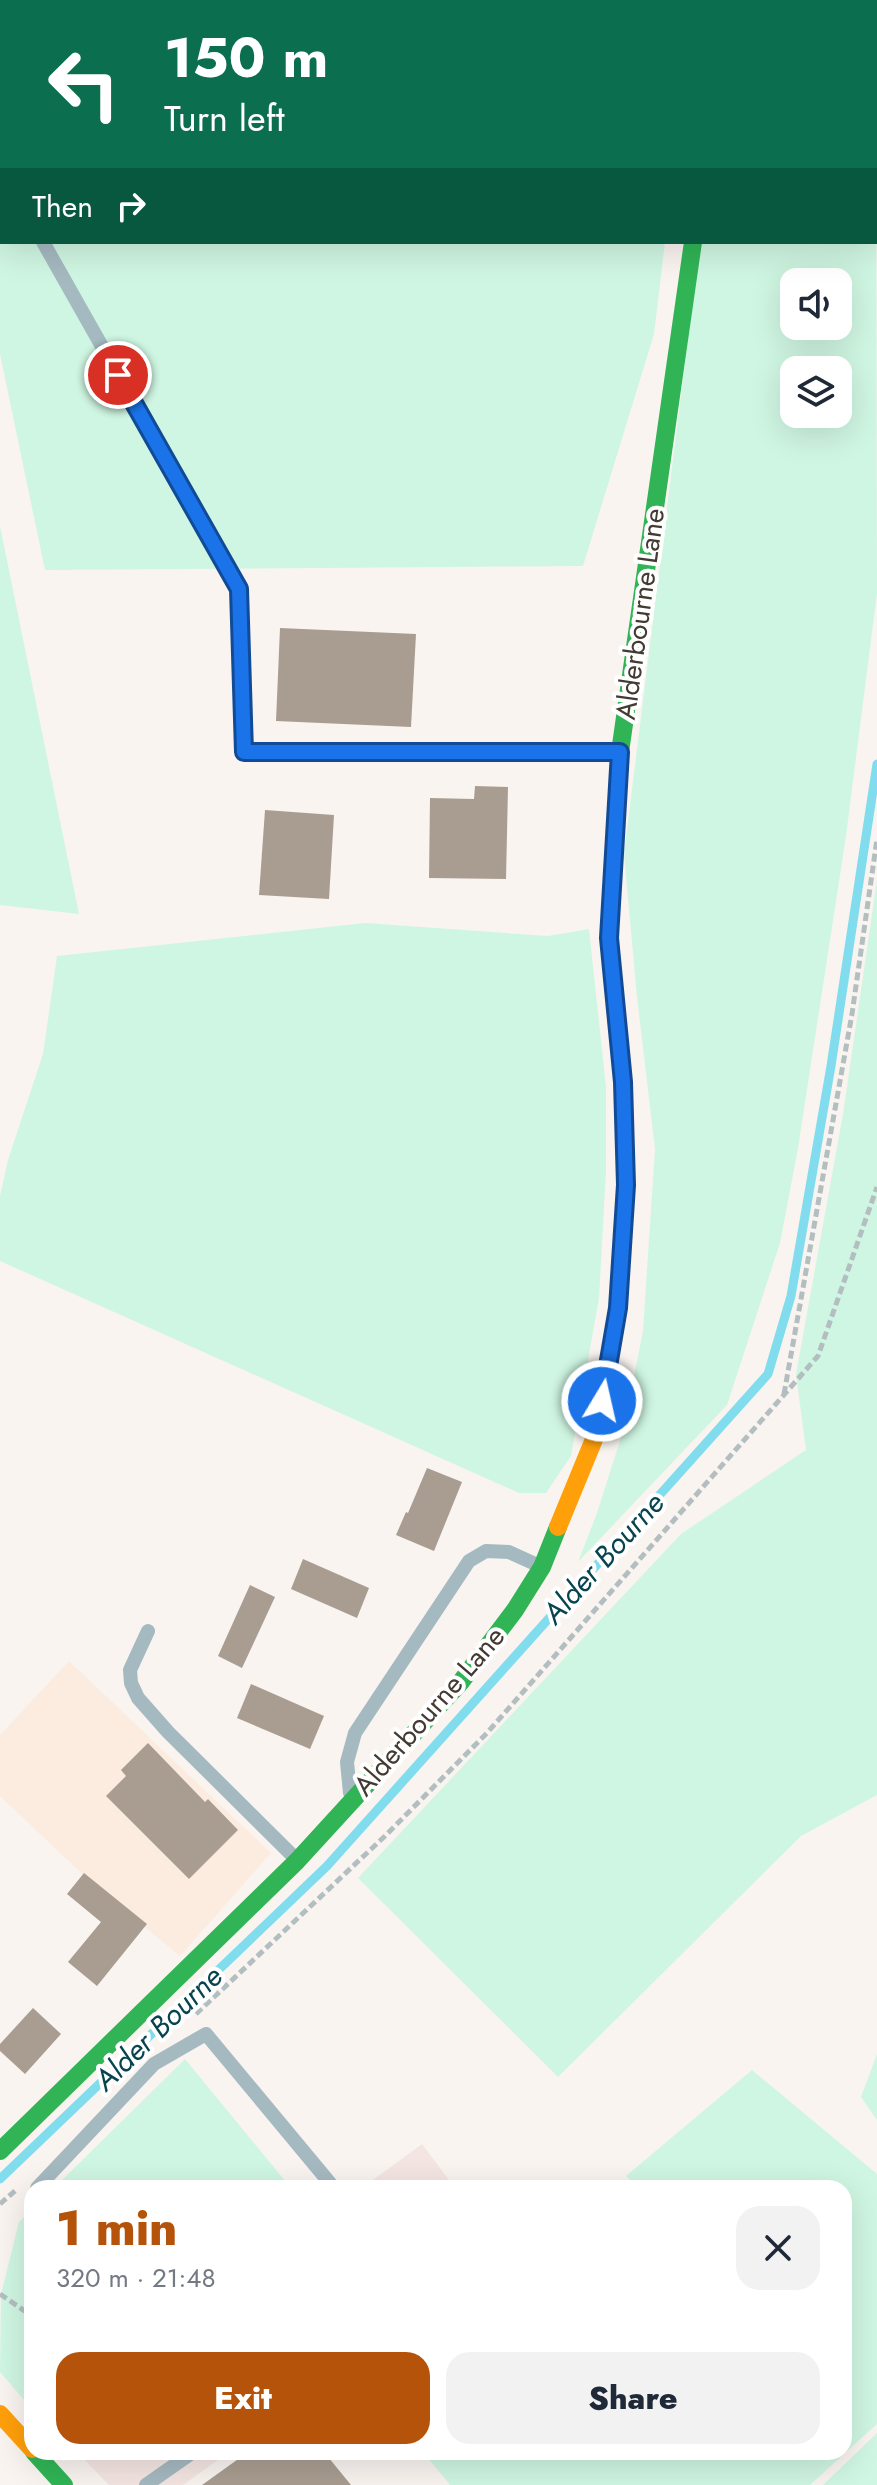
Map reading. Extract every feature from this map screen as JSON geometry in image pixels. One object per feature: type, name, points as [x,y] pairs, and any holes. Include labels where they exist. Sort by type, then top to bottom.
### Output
[{"type":"street","name":"Alderbourne Lane","points":[[0,2151],[297,1861],[460,1683],[515,1610],[542,1567],[597,1432],[618,1308],[626,1185],[623,1082],[609,938],[620,752],[693,244]]},
{"type":"street","points":[[0,2414],[24,2441]]},
{"type":"street","points":[[41,2460],[64,2485]]},
{"type":"lane","points":[[44,244],[239,589],[244,752],[620,752]]},
{"type":"lane","points":[[351,1802],[347,1762],[355,1733],[469,1561],[486,1551],[509,1552],[542,1567]]},
{"type":"lane","points":[[148,1631],[130,1670],[131,1683],[138,1698],[297,1861]]},
{"type":"lane","points":[[45,2180],[154,2064],[206,2034],[327,2180]]},
{"type":"lane","points":[[146,2485],[182,2460]]},
{"type":"path","points":[[784,1395],[852,1014],[877,839]]},
{"type":"path","points":[[0,2294],[24,2310]]},
{"type":"shaded area","points":[[69,1661],[271,1853],[180,1956],[96,1887],[0,1796],[0,1735]]},
{"type":"shaded area","points":[[422,2144],[449,2180],[373,2180]]},
{"type":"shaded area","points":[[85,2460],[218,2460],[183,2485],[109,2485]]},
{"type":"green space","points":[[0,244],[665,244],[654,334],[583,566],[45,570],[0,354]]},
{"type":"green space","points":[[700,244],[876,244],[877,593],[846,836],[798,1148],[780,1243],[727,1405],[578,1562],[623,1431],[643,1331],[655,1149],[624,854]]},
{"type":"green space","points":[[0,526],[79,914],[0,905]]},
{"type":"green space","points":[[877,880],[877,1795],[801,1836],[558,2077],[358,1878],[681,1534],[806,1450],[796,1374],[843,1114]]},
{"type":"green space","points":[[365,923],[548,936],[589,929],[606,1087],[606,1171],[599,1298],[571,1456],[546,1493],[519,1493],[0,1261],[0,1196],[8,1160],[43,1054],[57,956]]},
{"type":"green space","points":[[877,2054],[877,2120],[861,2097]]},
{"type":"green space","points":[[185,2059],[284,2180],[62,2180]]},
{"type":"green space","points":[[752,2070],[877,2174],[877,2424],[852,2447],[852,2180],[630,2180],[626,2176]]},
{"type":"green space","points":[[24,2217],[24,2400],[0,2372],[1,2294],[19,2222]]},
{"type":"green space","points":[[877,2433],[877,2485],[823,2485],[852,2460]]},
{"type":"green space","points":[[430,2460],[837,2460],[810,2485],[450,2485]]},
{"type":"building","points":[[280,628],[416,634],[411,727],[276,721]]},
{"type":"building","points":[[475,786],[508,787],[506,879],[429,878],[430,798],[474,799]]},
{"type":"building","points":[[265,810],[334,815],[329,899],[259,895]]},
{"type":"building","points":[[427,1468],[462,1482],[434,1551],[396,1535]]},
{"type":"building","points":[[303,1559],[369,1588],[357,1618],[291,1589]]},
{"type":"building","points":[[250,1585],[275,1597],[242,1668],[218,1656]]},
{"type":"building","points":[[251,1684],[324,1716],[310,1749],[237,1718]]},
{"type":"building","points":[[148,1743],[205,1802],[208,1799],[238,1830],[189,1879],[106,1796],[126,1776],[121,1770]]},
{"type":"building","points":[[84,1873],[147,1924],[97,1986],[68,1962],[101,1922],[67,1894]]},
{"type":"building","points":[[33,2008],[61,2034],[25,2074],[0,2051],[0,2044]]},
{"type":"building","points":[[237,2460],[331,2460],[351,2485],[202,2485]]},
{"type":"waterway","name":"Alder Bourne","points":[[0,2179],[327,1866],[768,1374],[791,1296],[831,1066],[877,764]]},
{"type":"traffic: fast","points":[[624,1123],[609,938],[620,752],[693,244]]},
{"type":"traffic: fast","points":[[0,2151],[297,1861],[460,1683],[515,1610],[542,1567],[558,1527]]},
{"type":"traffic: fast","points":[[41,2460],[64,2485]]},
{"type":"traffic: slow","points":[[558,1527],[597,1432],[618,1308],[626,1185],[624,1123]]},
{"type":"traffic: slow","points":[[0,2414],[24,2440]]},
{"type":"route","points":[[118,375],[239,589],[244,752],[620,752],[609,938],[623,1082],[626,1185],[618,1308],[602,1401]]}]
